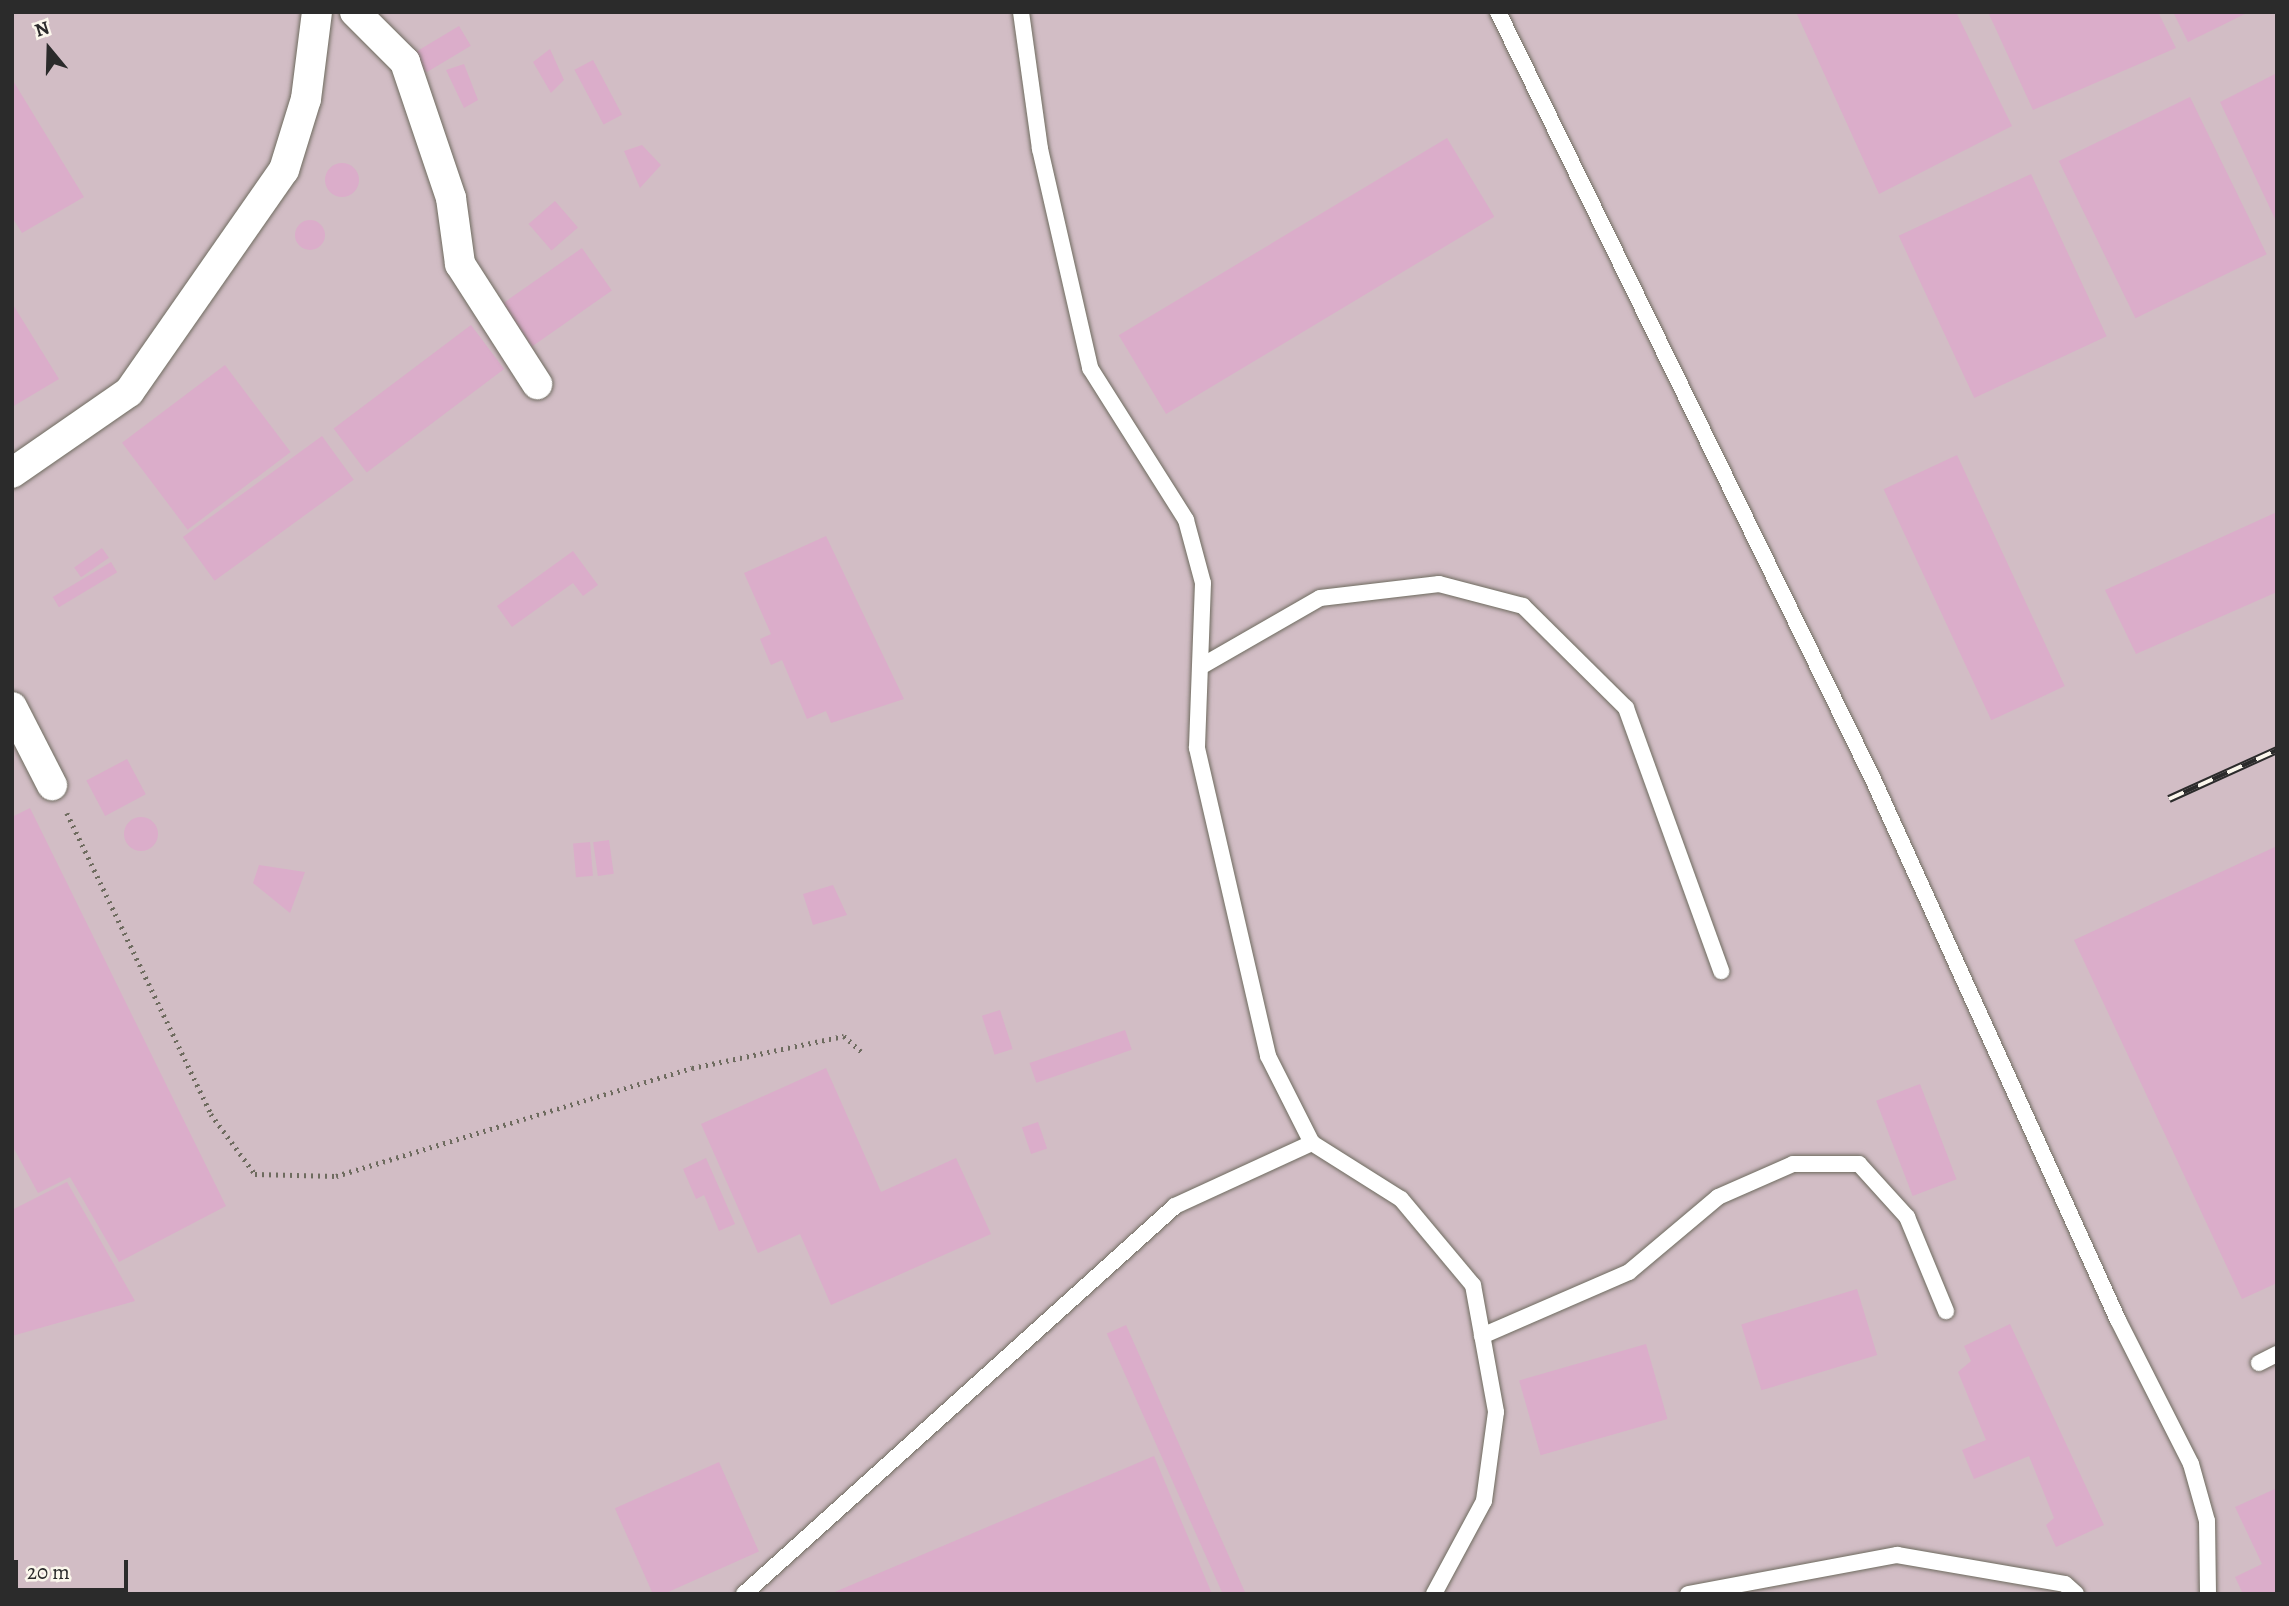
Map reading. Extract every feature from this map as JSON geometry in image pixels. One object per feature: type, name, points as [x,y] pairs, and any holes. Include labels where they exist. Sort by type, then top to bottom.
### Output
[{"type":"street","points":[[12,473],[129,392],[285,170],[306,99],[317,12]]},
{"type":"street","points":[[355,12],[405,62],[451,198],[460,264],[537,384]]},
{"type":"street","points":[[12,706],[52,785]]},
{"type":"lane","points":[[1021,12],[1040,149],[1090,368],[1186,520],[1203,583],[1197,748],[1226,890],[1268,1056],[1312,1143],[1401,1199],[1473,1284],[1496,1412],[1484,1501],[1438,1593]]},
{"type":"lane","points":[[1498,12],[1872,777],[2118,1320],[2191,1464],[2207,1521],[2208,1594]]},
{"type":"lane","points":[[1200,667],[1320,598],[1439,584],[1523,606],[1626,708],[1721,971]]},
{"type":"lane","points":[[744,1594],[1175,1206],[1312,1143]]},
{"type":"lane","points":[[1482,1336],[1629,1272],[1718,1197],[1793,1164],[1859,1164],[1907,1217],[1946,1311]]},
{"type":"lane","points":[[2259,1363],[2277,1354]]},
{"type":"lane","points":[[1688,1594],[1897,1555],[2065,1584],[2076,1594]]},
{"type":"path","points":[[52,785],[211,1114],[255,1174],[335,1176],[692,1068],[844,1036],[864,1054]]},
{"type":"shaded area","points":[[12,12],[2277,12],[2277,1594],[12,1594]]},
{"type":"building","points":[[1796,12],[1956,12],[2012,126],[1879,194]]},
{"type":"building","points":[[1988,12],[2158,12],[2176,48],[2033,110]]},
{"type":"building","points":[[2173,12],[2249,12],[2188,42]]},
{"type":"building","points":[[459,26],[471,46],[426,72],[414,53]]},
{"type":"building","points":[[550,49],[564,80],[551,93],[533,62]]},
{"type":"building","points":[[593,60],[622,115],[604,125],[574,70]]},
{"type":"building","points":[[464,64],[478,100],[464,108],[446,70]]},
{"type":"building","points":[[2277,73],[2277,223],[2220,102]]},
{"type":"building","points":[[12,79],[84,197],[22,233],[12,217]]},
{"type":"building","points":[[2190,97],[2267,254],[2135,318],[2059,161]]},
{"type":"building","points":[[1447,138],[1494,217],[1166,414],[1119,335]]},
{"type":"building","points":[[642,145],[661,165],[640,188],[624,151]]},
{"type":"building","points":[[342,163],[354,168],[359,180],[354,192],[342,197],[330,192],[325,180],[330,168]]},
{"type":"building","points":[[2031,174],[2107,336],[1974,398],[1899,236]]},
{"type":"building","points":[[555,201],[578,227],[552,250],[529,224]]},
{"type":"building","points":[[310,220],[321,224],[325,235],[321,246],[310,250],[299,246],[295,235],[299,224]]},
{"type":"building","points":[[582,248],[612,291],[532,346],[503,304]]},
{"type":"building","points":[[12,303],[59,379],[12,407]]},
{"type":"building","points":[[471,325],[504,369],[367,472],[334,429]]},
{"type":"building","points":[[225,365],[291,452],[188,530],[122,443]]},
{"type":"building","points":[[322,436],[354,480],[215,581],[183,537]]},
{"type":"building","points":[[1957,455],[2065,686],[1991,720],[1884,489]]},
{"type":"building","points":[[2277,512],[2277,592],[2136,654],[2105,590]]},
{"type":"building","points":[[826,536],[904,699],[831,723],[826,711],[807,719],[782,660],[771,665],[760,639],[771,634],[744,573]]},
{"type":"building","points":[[102,548],[109,558],[81,577],[74,568]]},
{"type":"building","points":[[573,551],[598,585],[583,596],[573,583],[512,627],[497,606]]},
{"type":"building","points":[[111,562],[117,572],[59,607],[53,597]]},
{"type":"building","points":[[127,759],[146,794],[105,816],[86,781]]},
{"type":"building","points":[[30,808],[226,1206],[119,1262],[70,1177],[38,1193],[12,1145],[12,817]]},
{"type":"building","points":[[141,817],[153,822],[158,834],[153,846],[141,851],[129,846],[124,834],[129,822]]},
{"type":"building","points":[[609,840],[614,874],[598,876],[593,842]]},
{"type":"building","points":[[590,842],[593,876],[576,877],[573,843]]},
{"type":"building","points":[[2277,846],[2277,1283],[2242,1299],[2074,940]]},
{"type":"building","points":[[259,865],[305,872],[290,913],[253,883]]},
{"type":"building","points":[[833,885],[847,915],[813,925],[803,894]]},
{"type":"building","points":[[1000,1010],[1013,1049],[995,1055],[982,1016]]},
{"type":"building","points":[[1125,1030],[1132,1050],[1036,1083],[1030,1063]]},
{"type":"building","points":[[826,1068],[881,1192],[956,1158],[991,1234],[831,1305],[800,1234],[758,1253],[701,1124]]},
{"type":"building","points":[[1920,1084],[1957,1179],[1913,1196],[1876,1101]]},
{"type":"building","points":[[1038,1122],[1047,1148],[1031,1154],[1022,1128]]},
{"type":"building","points":[[706,1158],[735,1224],[719,1231],[704,1195],[696,1199],[683,1169]]},
{"type":"building","points":[[67,1182],[135,1301],[12,1336],[12,1210]]},
{"type":"building","points":[[1857,1289],[1877,1355],[1761,1390],[1741,1324]]},
{"type":"building","points":[[2010,1324],[2104,1525],[2056,1547],[2046,1525],[2054,1518],[2029,1456],[1974,1479],[1962,1450],[1986,1440],[1958,1372],[1971,1361],[1964,1346]]},
{"type":"building","points":[[1126,1325],[1246,1594],[1223,1594],[1107,1334]]},
{"type":"building","points":[[1646,1344],[1667,1419],[1541,1455],[1519,1380]]},
{"type":"building","points":[[1154,1456],[1212,1594],[830,1594]]},
{"type":"building","points":[[719,1462],[759,1552],[663,1594],[653,1594],[615,1508]]},
{"type":"building","points":[[2277,1488],[2277,1594],[2243,1594],[2235,1577],[2262,1564],[2235,1507]]},
{"type":"railway","points":[[2169,799],[2277,750]]}]
